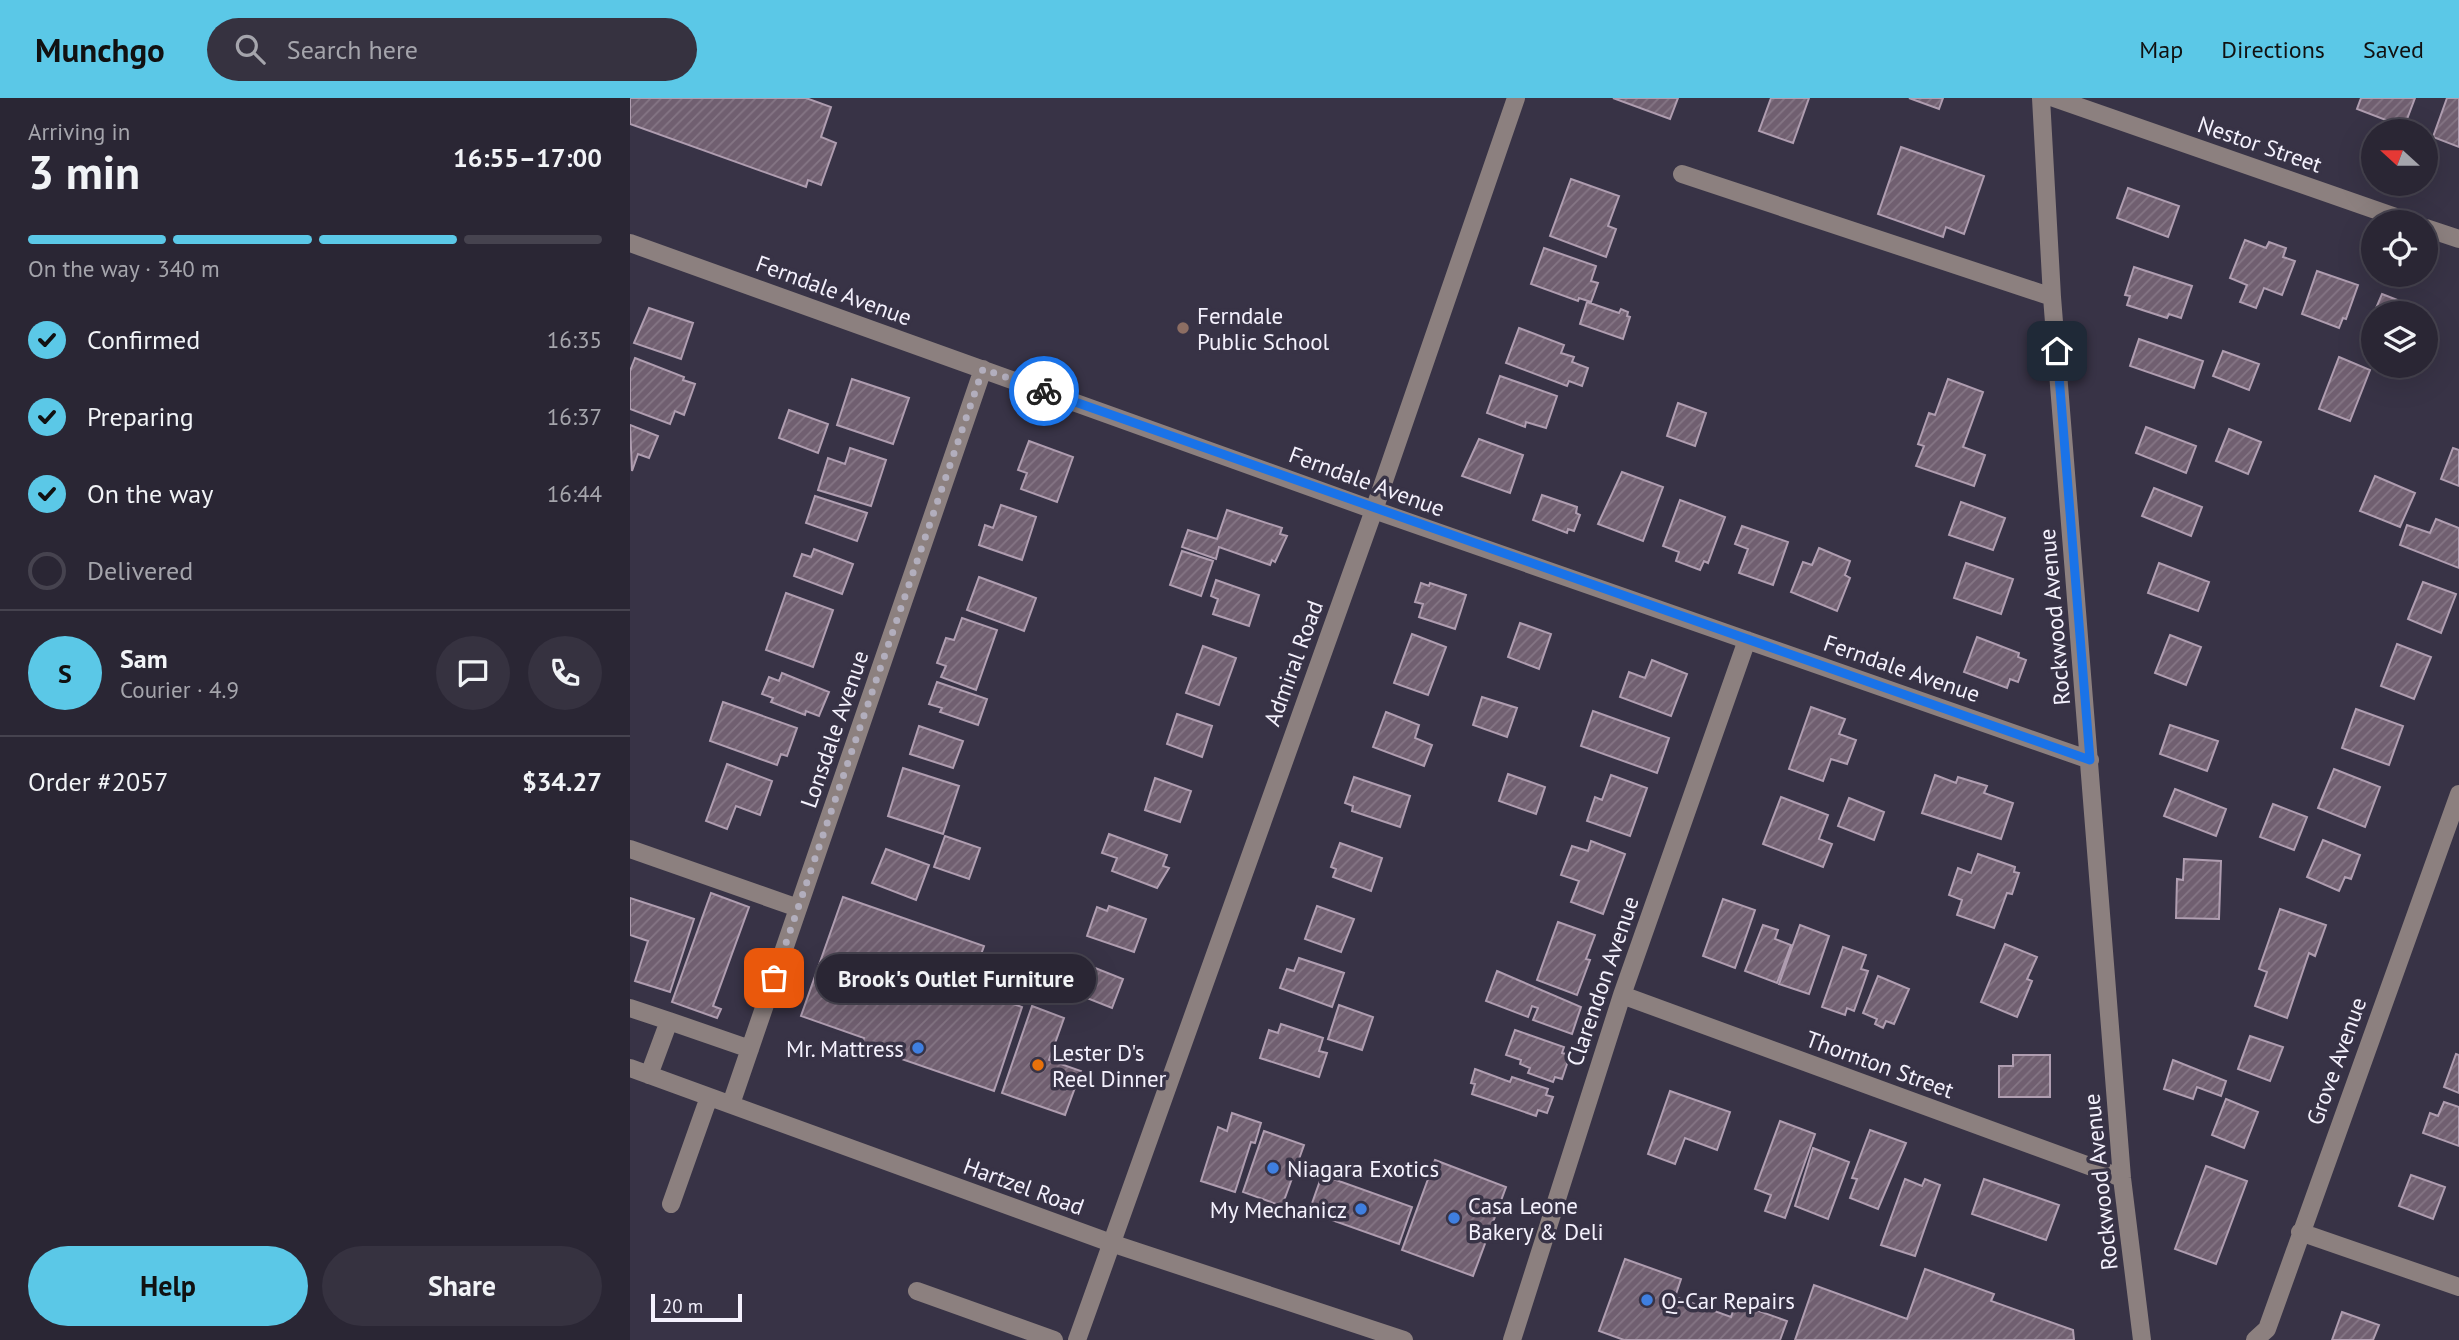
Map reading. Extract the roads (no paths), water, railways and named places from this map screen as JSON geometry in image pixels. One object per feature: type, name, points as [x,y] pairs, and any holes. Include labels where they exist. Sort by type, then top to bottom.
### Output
[{"type":"street","name":"Admiral Road","points":[[1077,1340],[1374,510],[1516,98]]},
{"type":"street","name":"Rockwood Avenue","points":[[2041,98],[2052,297],[2122,1178],[2142,1340]]},
{"type":"street","name":"Nestor Street","points":[[2054,98],[2376,210]]},
{"type":"street","points":[[1682,174],[2052,297]]},
{"type":"street","points":[[2438,232],[2459,239]]},
{"type":"street","name":"Ferndale Avenue","points":[[630,243],[1374,510],[2090,760]]},
{"type":"street","name":"Lonsdale Avenue","points":[[730,1104],[983,369]]},
{"type":"street","name":"Clarendon Avenue","points":[[1512,1340],[1622,995],[1747,640]]},
{"type":"street","name":"Grove Avenue","points":[[2255,1340],[2267,1329],[2459,794]]},
{"type":"street","points":[[630,849],[798,908]]},
{"type":"street","name":"Thornton Street","points":[[1622,995],[2122,1178]]},
{"type":"street","points":[[630,1007],[750,1049]]},
{"type":"street","points":[[649,1075],[669,1021]]},
{"type":"street","name":"Hartzel Road","points":[[630,1068],[1111,1243],[1404,1340]]},
{"type":"street","points":[[671,1205],[709,1097]]},
{"type":"street","points":[[2300,1232],[2459,1287]]},
{"type":"street","points":[[917,1291],[1054,1340]]},
{"type":"place","name":"Ferndale Public School","points":[[1183,328]]},
{"type":"place","name":"Brook's Outlet Furniture","points":[[774,978]]},
{"type":"place","name":"Mr. Mattress","points":[[918,1048]]},
{"type":"place","name":"Lester D's Reel Dinner","points":[[1038,1065]]},
{"type":"place","name":"Niagara Exotics","points":[[1273,1168]]},
{"type":"place","name":"My Mechanicz","points":[[1361,1209]]},
{"type":"place","name":"Casa Leone Bakery & Deli","points":[[1454,1218]]},
{"type":"place","name":"Q-Car Repairs","points":[[1647,1300]]}]
